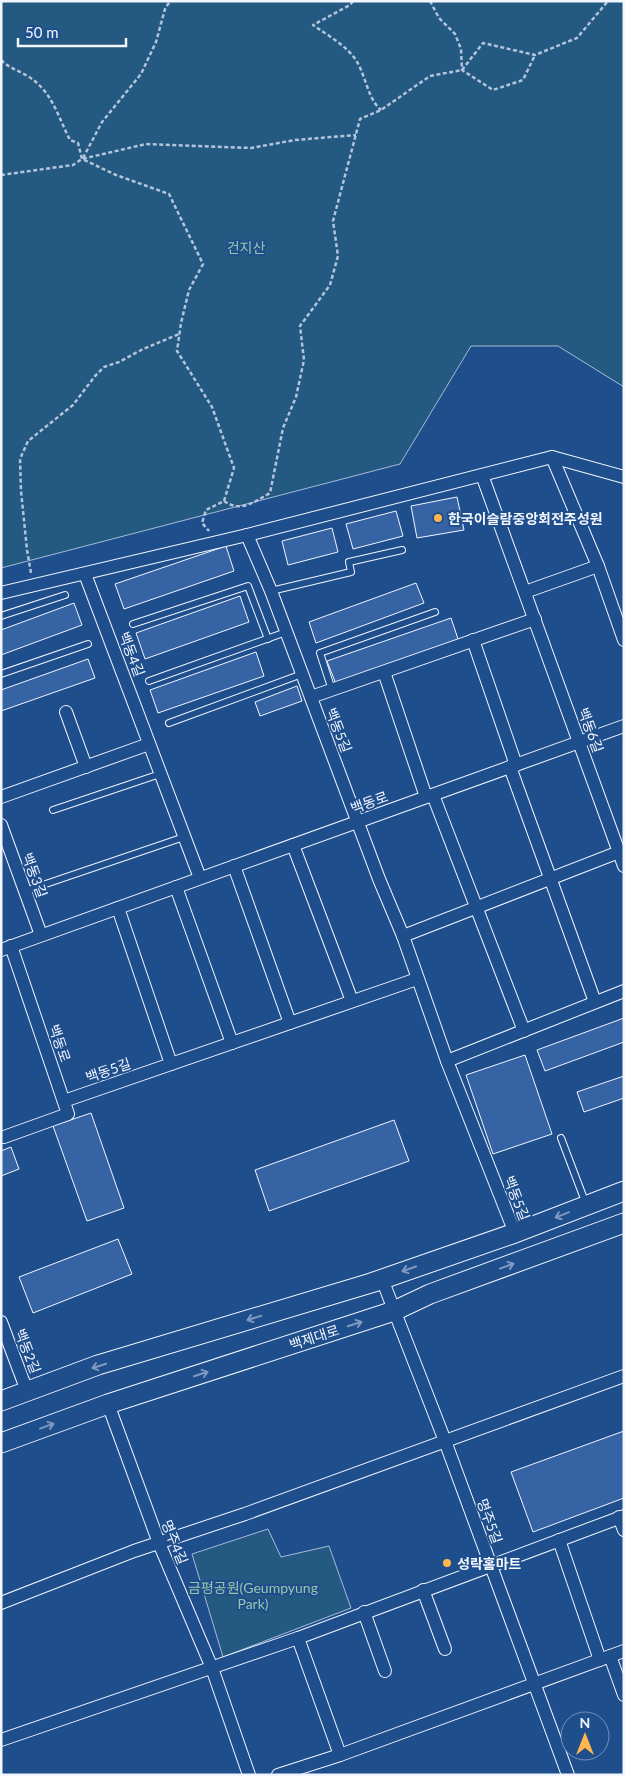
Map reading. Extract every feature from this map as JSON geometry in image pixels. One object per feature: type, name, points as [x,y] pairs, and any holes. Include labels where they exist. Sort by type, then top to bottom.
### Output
[{"type":"street","points":[[1,592],[86,574],[247,535],[552,457],[624,477]]},
{"type":"street","points":[[552,457],[620,618],[624,640]]},
{"type":"street","name":"백동6길","points":[[482,475],[624,866]]},
{"type":"street","name":"백동5길","points":[[247,535],[271,591],[403,936],[448,1061],[515,1233]]},
{"type":"street","points":[[525,592],[598,566]]},
{"type":"street","name":"백동4길","points":[[86,574],[200,878]]},
{"type":"street","points":[[311,697],[535,619]]},
{"type":"street","points":[[473,640],[550,879],[595,1002]]},
{"type":"street","points":[[384,672],[429,796],[476,908],[524,1031]]},
{"type":"street","points":[[66,712],[86,767]]},
{"type":"street","name":"백동로","points":[[64,1101],[6,948],[624,726]]},
{"type":"street","points":[[1,797],[150,744]]},
{"type":"street","name":"백동3길","points":[[1,825],[40,935]]},
{"type":"street","points":[[293,845],[352,1001]]},
{"type":"street","points":[[403,936],[619,852]]},
{"type":"street","points":[[234,866],[290,1023]]},
{"type":"street","points":[[176,887],[232,1043]]},
{"type":"street","points":[[118,908],[171,1064]]},
{"type":"street","name":"백동5길","points":[[64,1101],[417,979]]},
{"type":"street","points":[[448,1061],[624,991]]},
{"type":"street","points":[[2,1135],[68,1114],[64,1101]]},
{"type":"street","points":[[1,1401],[98,1365],[382,1279],[515,1233],[624,1190]]},
{"type":"street","name":"백제대로","points":[[1,1444],[108,1404],[394,1311],[430,1294],[624,1223]]},
{"type":"street","name":"명주5길","points":[[382,1279],[445,1441],[568,1775]]},
{"type":"street","name":"백동2길","points":[[1,1322],[27,1391]]},
{"type":"street","points":[[1,1603],[134,1551],[245,1514],[624,1376]]},
{"type":"street","name":"명주4길","points":[[108,1404],[159,1543],[212,1668],[249,1775]]},
{"type":"street","points":[[1,1740],[298,1638],[558,1540],[622,1521]]},
{"type":"street","points":[[558,1540],[605,1658],[624,1695]]},
{"type":"street","points":[[423,1590],[445,1649]]},
{"type":"street","points":[[364,1612],[385,1671]]},
{"type":"street","points":[[298,1638],[340,1755]]},
{"type":"street","points":[[278,1775],[340,1755],[624,1651]]},
{"type":"lane","points":[[271,591],[351,572],[349,562],[402,550]]},
{"type":"lane","points":[[133,624],[248,586],[268,638]]},
{"type":"lane","points":[[1,616],[65,595]]},
{"type":"lane","points":[[332,690],[320,653],[435,612]]},
{"type":"lane","points":[[149,681],[286,632]]},
{"type":"lane","points":[[1,674],[88,644]]},
{"type":"lane","points":[[169,723],[302,674]]},
{"type":"lane","points":[[53,810],[160,774]]},
{"type":"lane","points":[[25,891],[184,837]]},
{"type":"lane","points":[[561,1138],[586,1205]]},
{"type":"path","points":[[82,159],[102,122],[141,74],[156,42],[164,8],[170,1]]},
{"type":"path","points":[[352,1],[350,5],[313,25],[332,37],[353,56],[366,80],[376,106],[381,110]]},
{"type":"path","points":[[430,1],[439,18],[455,34],[462,48],[462,70]]},
{"type":"path","points":[[224,501],[232,507],[245,507],[270,493],[283,428],[296,398],[304,360],[300,326],[330,285],[338,256],[333,221],[360,119],[381,110],[430,76],[462,70],[483,43],[534,55],[577,38],[608,1]]},
{"type":"path","points":[[462,70],[493,90],[523,80],[534,55]]},
{"type":"path","points":[[1,60],[36,82],[45,92],[56,108],[70,140],[78,143],[82,159]]},
{"type":"path","points":[[1,176],[73,165],[82,159],[146,144],[251,148],[295,140],[356,135]]},
{"type":"path","points":[[82,159],[116,175],[169,194],[203,264],[189,290],[177,351],[212,407],[234,468],[224,501],[206,510],[202,523],[219,541]]},
{"type":"path","points":[[34,584],[27,550],[21,491],[20,459],[28,441],[73,405],[104,367],[179,334]]},
{"type":"green space","name":"건지산","points":[[1,1],[624,1],[624,387],[558,346],[471,346],[400,464],[1,568]]},
{"type":"green space","name":"금평공원(Geumpyung Park)","points":[[268,1529],[281,1557],[329,1546],[351,1608],[223,1657],[192,1554]]},
{"type":"building","name":"한국이슬람중앙회전주성원","points":[[457,497],[464,530],[417,538],[411,506]]},
{"type":"building","points":[[396,511],[403,536],[353,549],[346,524]]},
{"type":"building","points":[[332,528],[338,552],[288,565],[282,541]]},
{"type":"building","points":[[226,546],[234,571],[124,609],[115,584]]},
{"type":"building","points":[[416,583],[424,603],[316,643],[309,622]]},
{"type":"building","points":[[240,596],[249,622],[145,659],[136,633]]},
{"type":"building","points":[[74,603],[82,625],[1,655],[1,630]]},
{"type":"building","points":[[451,618],[459,642],[336,684],[327,661]]},
{"type":"building","points":[[256,652],[264,676],[158,713],[150,690]]},
{"type":"building","points":[[88,659],[95,678],[1,711],[1,690]]},
{"type":"building","points":[[297,686],[302,701],[260,716],[255,702]]},
{"type":"building","points":[[624,1018],[624,1042],[545,1071],[537,1050]]},
{"type":"building","points":[[525,1055],[552,1134],[493,1154],[466,1075]]},
{"type":"building","points":[[624,1076],[624,1098],[584,1112],[577,1092]]},
{"type":"building","points":[[91,1113],[124,1208],[87,1221],[53,1126]]},
{"type":"building","points":[[394,1120],[409,1161],[269,1211],[255,1170]]},
{"type":"building","points":[[11,1147],[19,1169],[1,1176],[1,1151]]},
{"type":"building","points":[[118,1239],[132,1274],[33,1313],[19,1277]]},
{"type":"building","points":[[624,1431],[624,1498],[533,1532],[511,1472]]},
{"type":"place","name":"한국이슬람중앙회전주성원","points":[[438,518]]},
{"type":"place","name":"성락홈마트","points":[[447,1563]]}]
